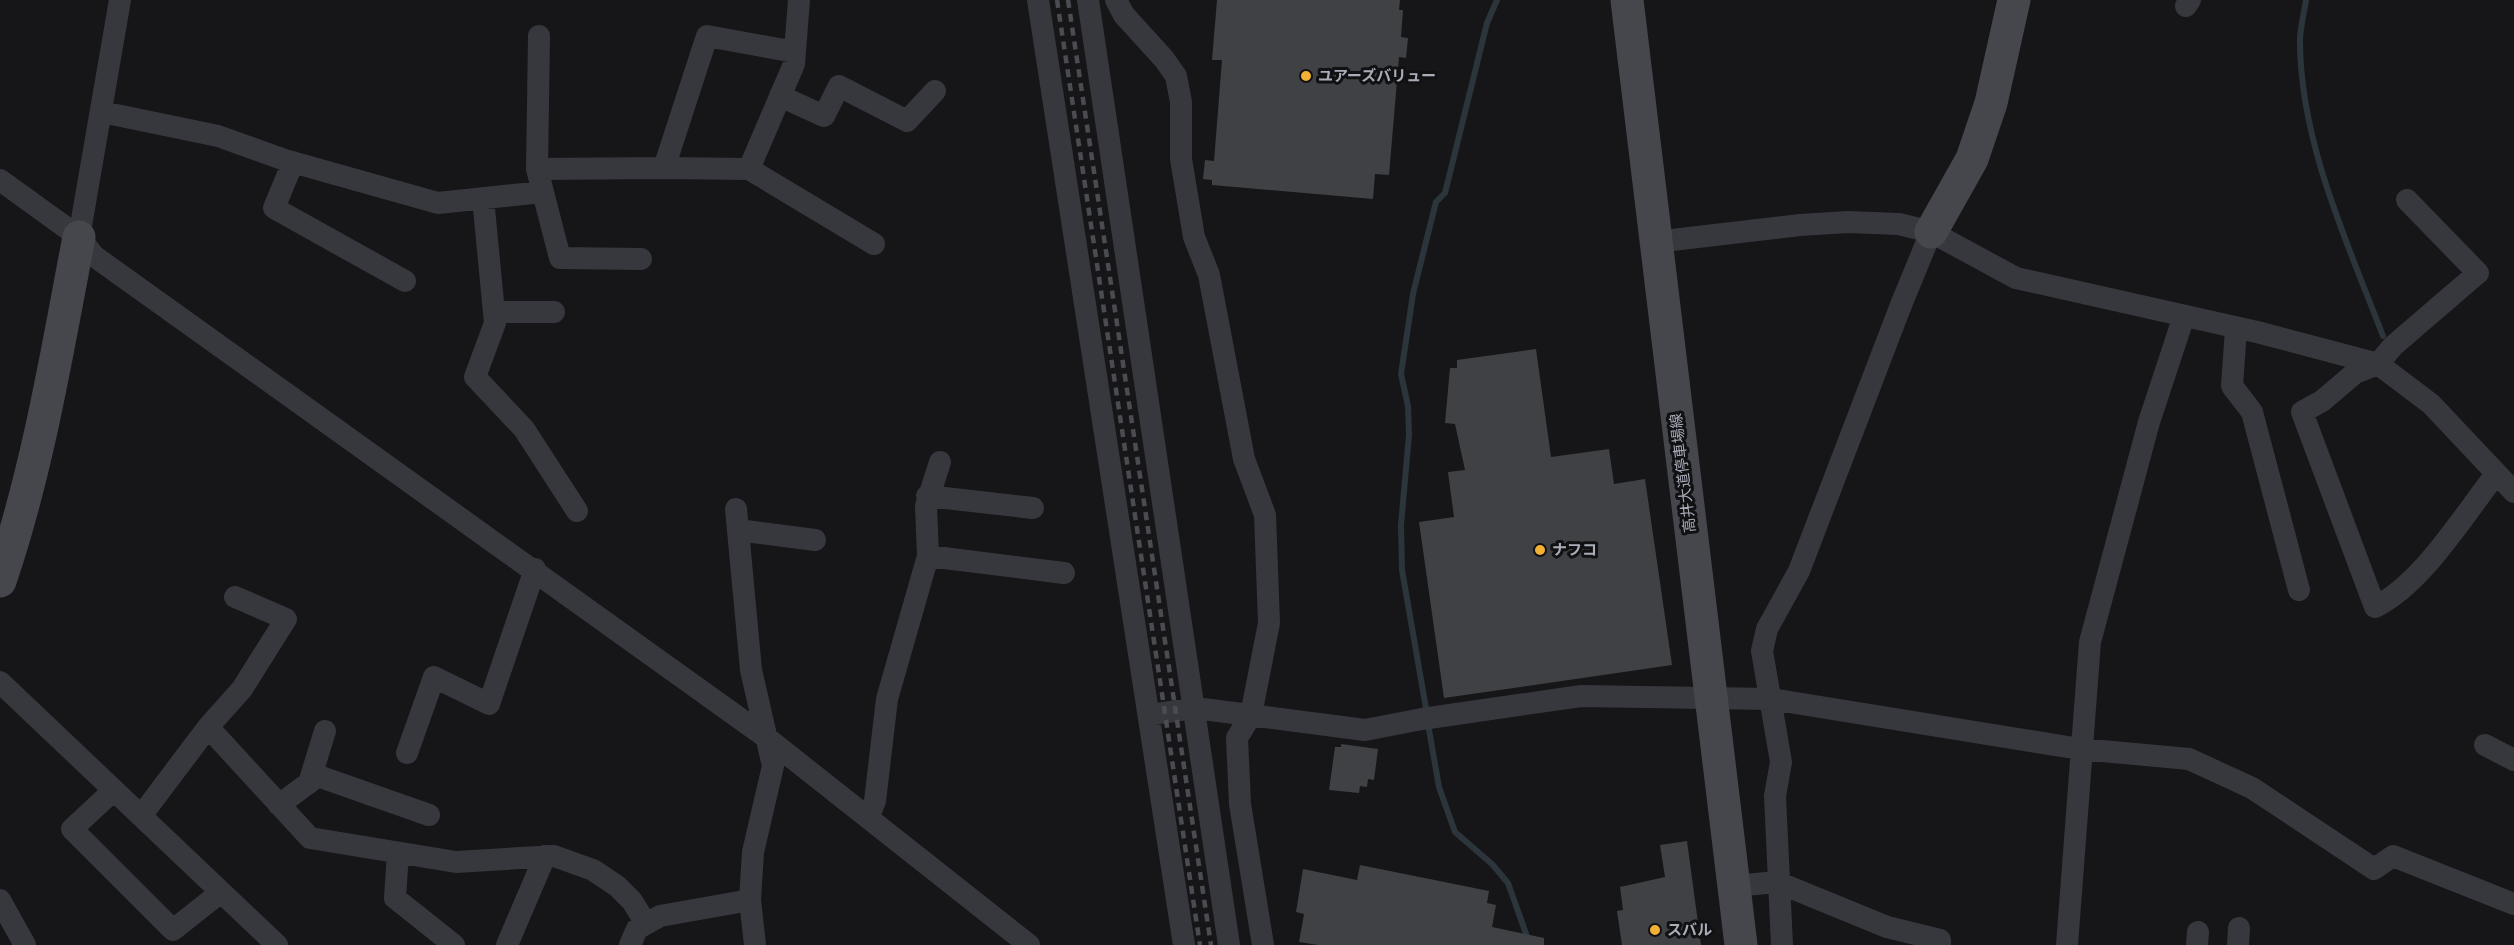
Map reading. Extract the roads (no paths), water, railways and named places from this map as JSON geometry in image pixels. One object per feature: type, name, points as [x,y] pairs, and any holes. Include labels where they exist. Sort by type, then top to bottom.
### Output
[{"type":"main road","name":"高井大道停車場線","points":[[1627,0],[1741,945]]},
{"type":"main road","points":[[1931,232],[1972,159],[1990,103],[2014,0]]},
{"type":"main road","points":[[0,580],[18,526],[57,351],[79,237]]},
{"type":"street","points":[[79,237],[120,0]]},
{"type":"street","points":[[749,170],[794,64],[799,0]]},
{"type":"street","points":[[1038,0],[1184,945]]},
{"type":"street","points":[[1088,0],[1229,945]]},
{"type":"street","points":[[1116,0],[1124,15],[1164,59],[1176,76],[1180,102],[1181,159],[1194,237],[1209,275],[1244,459],[1265,515],[1269,623],[1251,715],[1237,738],[1240,804],[1263,945]]},
{"type":"street","points":[[539,36],[537,169],[560,258],[641,259]]},
{"type":"street","points":[[664,168],[707,36],[795,52]]},
{"type":"street","points":[[780,96],[824,116],[839,86],[907,121],[935,91]]},
{"type":"street","points":[[102,112],[218,136],[293,162],[438,202],[542,192]]},
{"type":"street","points":[[293,162],[274,208],[405,281]]},
{"type":"street","points":[[537,169],[749,170],[874,244]]},
{"type":"street","points":[[0,180],[79,237],[94,256],[535,569],[767,738],[869,816],[1029,945]]},
{"type":"street","points":[[483,198],[495,323],[475,377],[524,429],[577,511]]},
{"type":"street","points":[[2407,200],[2478,273],[2393,346],[2378,364],[2355,373],[2322,401],[2302,412],[2375,607],[2388,601],[2422,569],[2496,474]]},
{"type":"street","points":[[1655,242],[1800,225],[1848,222],[1899,224],[1931,232],[2016,278],[2184,316],[2378,364],[2432,404],[2514,492]]},
{"type":"street","points":[[1782,945],[1777,882],[1775,796],[1781,762],[1762,651],[1767,629],[1799,571],[1931,232]]},
{"type":"street","points":[[494,312],[554,312]]},
{"type":"street","points":[[2067,945],[2080,749],[2090,642],[2149,422],[2184,316]]},
{"type":"street","points":[[2235,329],[2232,386],[2252,412],[2299,590]]},
{"type":"street","points":[[869,816],[875,801],[887,699],[928,556],[927,496],[940,462]]},
{"type":"street","points":[[927,496],[1033,508]]},
{"type":"street","points":[[755,945],[750,900],[753,852],[773,766],[751,670],[737,520],[815,540]]},
{"type":"street","points":[[928,556],[1064,573]]},
{"type":"street","points":[[407,753],[434,677],[489,704],[535,569]]},
{"type":"street","points":[[141,816],[208,727],[242,689],[286,619],[235,597]]},
{"type":"street","points":[[0,682],[277,945]]},
{"type":"street","points":[[1149,715],[1195,708],[1365,730],[1428,718],[1581,696],[1771,699],[2080,749],[2189,759],[2252,788],[2374,869],[2393,856],[2514,904]]},
{"type":"street","points":[[208,727],[310,838],[456,861],[554,856],[593,870],[617,886],[632,901],[645,922]]},
{"type":"street","points":[[309,783],[325,731]]},
{"type":"street","points":[[2485,746],[2514,760]]},
{"type":"street","points":[[279,805],[318,776],[429,815]]},
{"type":"street","points":[[114,790],[72,829],[173,930],[221,892]]},
{"type":"street","points":[[398,853],[395,898],[454,945]]},
{"type":"street","points":[[507,945],[545,856]]},
{"type":"street","points":[[1734,886],[1777,882],[1887,927],[1940,940],[1940,945]]},
{"type":"street","points":[[0,900],[25,945]]},
{"type":"street","points":[[630,945],[637,929],[645,922],[660,916],[750,900]]},
{"type":"waterway","points":[[1427,714],[1402,570],[1401,525],[1409,435],[1408,406],[1401,374],[1413,294],[1436,202],[1445,193],[1487,23],[1497,0]]},
{"type":"waterway","points":[[2306,0],[2300,41],[2302,79],[2308,117],[2328,192],[2383,336]]},
{"type":"waterway","points":[[1428,724],[1439,787],[1455,832],[1492,864],[1508,883],[1530,945]]},
{"type":"railway","points":[[1057,0],[1200,945]]},
{"type":"railway","points":[[1068,0],[1211,945]]},
{"type":"place","name":"ユアーズバリュー","points":[[1306,76]]},
{"type":"place","name":"ナフコ","points":[[1540,550]]},
{"type":"place","name":"スバル","points":[[1655,930]]}]
